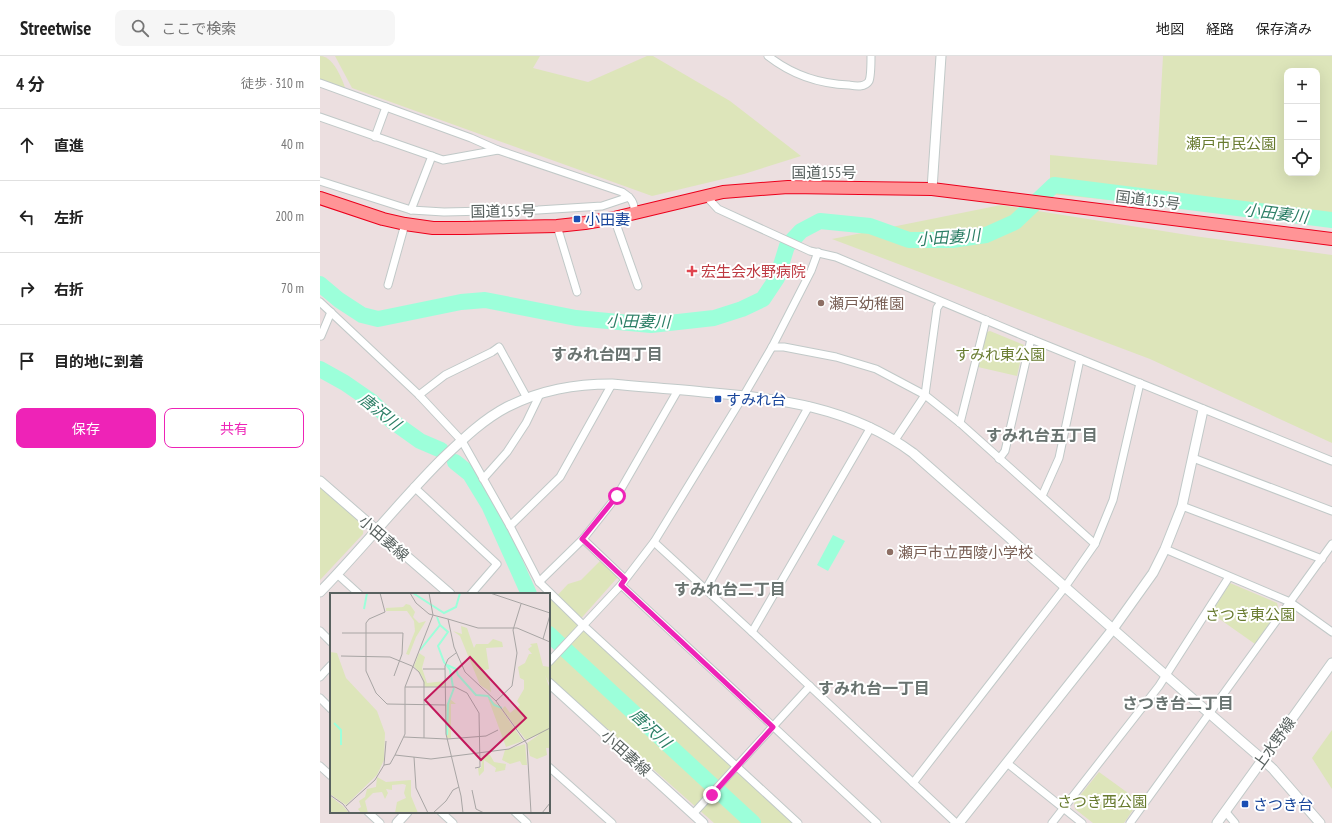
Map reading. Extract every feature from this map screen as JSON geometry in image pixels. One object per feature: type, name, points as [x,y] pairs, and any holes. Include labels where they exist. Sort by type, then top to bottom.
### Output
[{"type":"highway","name":"国道155号","points":[[320,198],[383,219],[433,228],[558,226],[614,218],[723,192],[788,188],[932,189],[1332,239]]},
{"type":"street","points":[[768,56],[785,68],[823,83],[858,86],[865,85],[869,80],[871,56]]},
{"type":"street","points":[[932,189],[941,56]]},
{"type":"street","points":[[320,83],[386,106],[471,138],[498,150],[622,192],[629,197],[635,205],[634,213]]},
{"type":"street","points":[[375,137],[386,106]]},
{"type":"street","points":[[320,117],[443,160],[498,150]]},
{"type":"street","points":[[411,210],[432,156]]},
{"type":"street","points":[[320,181],[411,210],[444,212],[538,210],[602,206],[629,197]]},
{"type":"street","points":[[706,195],[718,209],[784,240],[810,251],[836,257],[1203,410],[1332,461]]},
{"type":"street","points":[[614,218],[638,286]]},
{"type":"street","points":[[388,285],[405,224]]},
{"type":"street","points":[[558,226],[576,292]]},
{"type":"street","points":[[550,661],[623,582],[654,542],[772,347],[811,271],[818,252]]},
{"type":"street","points":[[320,302],[419,395],[462,441],[510,526],[539,582],[583,625],[798,823]]},
{"type":"street","points":[[895,440],[925,395],[938,308],[941,302]]},
{"type":"street","points":[[320,335],[321,336],[331,312]]},
{"type":"street","points":[[960,423],[986,320]]},
{"type":"street","points":[[999,459],[1005,451],[1031,339]]},
{"type":"street","points":[[419,395],[445,375],[492,352],[499,347],[527,398]]},
{"type":"street","points":[[772,347],[784,347],[836,357],[876,369],[925,395],[960,423],[1095,544]]},
{"type":"street","points":[[1042,496],[1060,458],[1080,359]]},
{"type":"street","points":[[913,783],[1065,587],[1095,544],[1113,500],[1140,383]]},
{"type":"street","points":[[510,526],[560,478],[612,384]]},
{"type":"street","points":[[320,592],[414,487],[462,441],[491,417],[507,407],[527,398],[564,387],[612,384],[744,395],[810,406],[871,427],[895,440],[913,453],[1262,759],[1273,769],[1320,823]]},
{"type":"street","points":[[539,582],[582,539],[617,496],[678,390]]},
{"type":"street","points":[[483,479],[507,452],[526,423],[540,394]]},
{"type":"street","points":[[706,589],[810,406]]},
{"type":"street","points":[[654,542],[958,823],[1114,629],[1153,572],[1165,549],[1182,506],[1203,410]]},
{"type":"street","points":[[752,632],[871,427]]},
{"type":"street","points":[[1193,458],[1332,510]]},
{"type":"street","name":"小田妻線","points":[[320,480],[376,531],[449,593]]},
{"type":"street","points":[[414,487],[497,564],[472,593]]},
{"type":"street","points":[[1182,506],[1322,559]]},
{"type":"street","points":[[582,539],[623,582],[773,727],[876,823]]},
{"type":"street","points":[[1130,823],[1332,544]]},
{"type":"street","points":[[1165,549],[1290,602],[1332,632]]},
{"type":"street","points":[[337,574],[358,593]]},
{"type":"street","points":[[1052,823],[1159,686],[1229,577]]},
{"type":"street","points":[[320,631],[330,641]]},
{"type":"street","name":"上水野線","points":[[1217,823],[1332,663]]},
{"type":"street","points":[[320,677],[330,667]]},
{"type":"street","name":"小田妻線","points":[[550,685],[703,823]]},
{"type":"street","points":[[693,814],[712,795],[810,686]]},
{"type":"street","points":[[320,698],[330,707]]},
{"type":"street","points":[[1007,763],[1082,823]]},
{"type":"street","points":[[320,766],[330,775]]},
{"type":"street","points":[[550,768],[612,823]]},
{"type":"street","points":[[1225,812],[1236,823]]},
{"type":"street","points":[[369,813],[380,823]]},
{"type":"street","points":[[397,823],[406,813]]},
{"type":"street","points":[[443,813],[453,823]]},
{"type":"street","points":[[516,813],[527,823]]},
{"type":"green space","points":[[320,56],[325,57],[335,66],[342,79],[348,97],[320,85]]},
{"type":"green space","points":[[335,56],[540,56],[533,68],[588,82],[647,56],[653,56],[730,101],[801,156],[744,174],[652,196],[352,88]]},
{"type":"green space","name":"瀬戸市民公園","points":[[1163,56],[1332,56],[1332,220],[1303,219],[1050,194],[1050,155],[1157,165]]},
{"type":"green space","points":[[1001,205],[1194,236],[1332,255],[1332,443],[1150,359],[832,239]]},
{"type":"green space","name":"すみれ東公園","points":[[990,331],[1024,345],[1017,376],[978,367],[987,332]]},
{"type":"green space","points":[[320,484],[364,524],[363,534],[320,580]]},
{"type":"green space","points":[[600,561],[618,577],[577,623],[792,823],[714,823],[550,678],[550,666],[566,647],[550,632],[550,598],[553,600],[568,584],[581,580]]},
{"type":"green space","name":"さつき東公園","points":[[1230,583],[1277,603],[1279,611],[1255,644],[1211,613]]},
{"type":"green space","points":[[1332,730],[1332,789],[1312,758]]},
{"type":"green space","name":"さつき西公園","points":[[1099,772],[1139,801],[1124,823],[1093,823],[1075,809],[1074,803]]},
{"type":"shaded area","points":[[833,535],[845,541],[828,571],[817,565]]},
{"type":"waterway","name":"小田妻川","points":[[320,284],[339,300],[362,315],[378,319],[461,302],[485,300],[576,318],[651,325],[714,318],[742,309],[763,299],[777,278],[787,246],[801,231],[820,221],[870,226],[909,240],[952,240],[986,235],[1015,222],[1054,185],[1332,220]]},
{"type":"waterway","name":"唐沢川","points":[[320,369],[345,383],[371,401],[392,421],[420,441],[441,450]]},
{"type":"waterway","name":"唐沢川","points":[[455,462],[470,474],[489,505],[529,593]]},
{"type":"waterway","name":"唐沢川","points":[[550,635],[753,823]]},
{"type":"place","name":"小田妻","points":[[577,219]]},
{"type":"place","name":"宏生会水野病院","points":[[692,271]]},
{"type":"place","name":"瀬戸幼稚園","points":[[821,303]]},
{"type":"place","name":"すみれ台","points":[[718,399]]},
{"type":"place","name":"瀬戸市立西陵小学校","points":[[890,552]]},
{"type":"place","name":"さつき台","points":[[1245,804]]},
{"type":"district","name":"すみれ台四丁目","points":[[607,354]]},
{"type":"district","name":"すみれ台五丁目","points":[[1042,435]]},
{"type":"district","name":"すみれ台二丁目","points":[[730,589]]},
{"type":"district","name":"すみれ台一丁目","points":[[874,688]]},
{"type":"district","name":"さつき台二丁目","points":[[1178,703]]},
{"type":"route","points":[[617,496],[582,539],[625,579],[621,585],[773,727],[712,795]]}]
